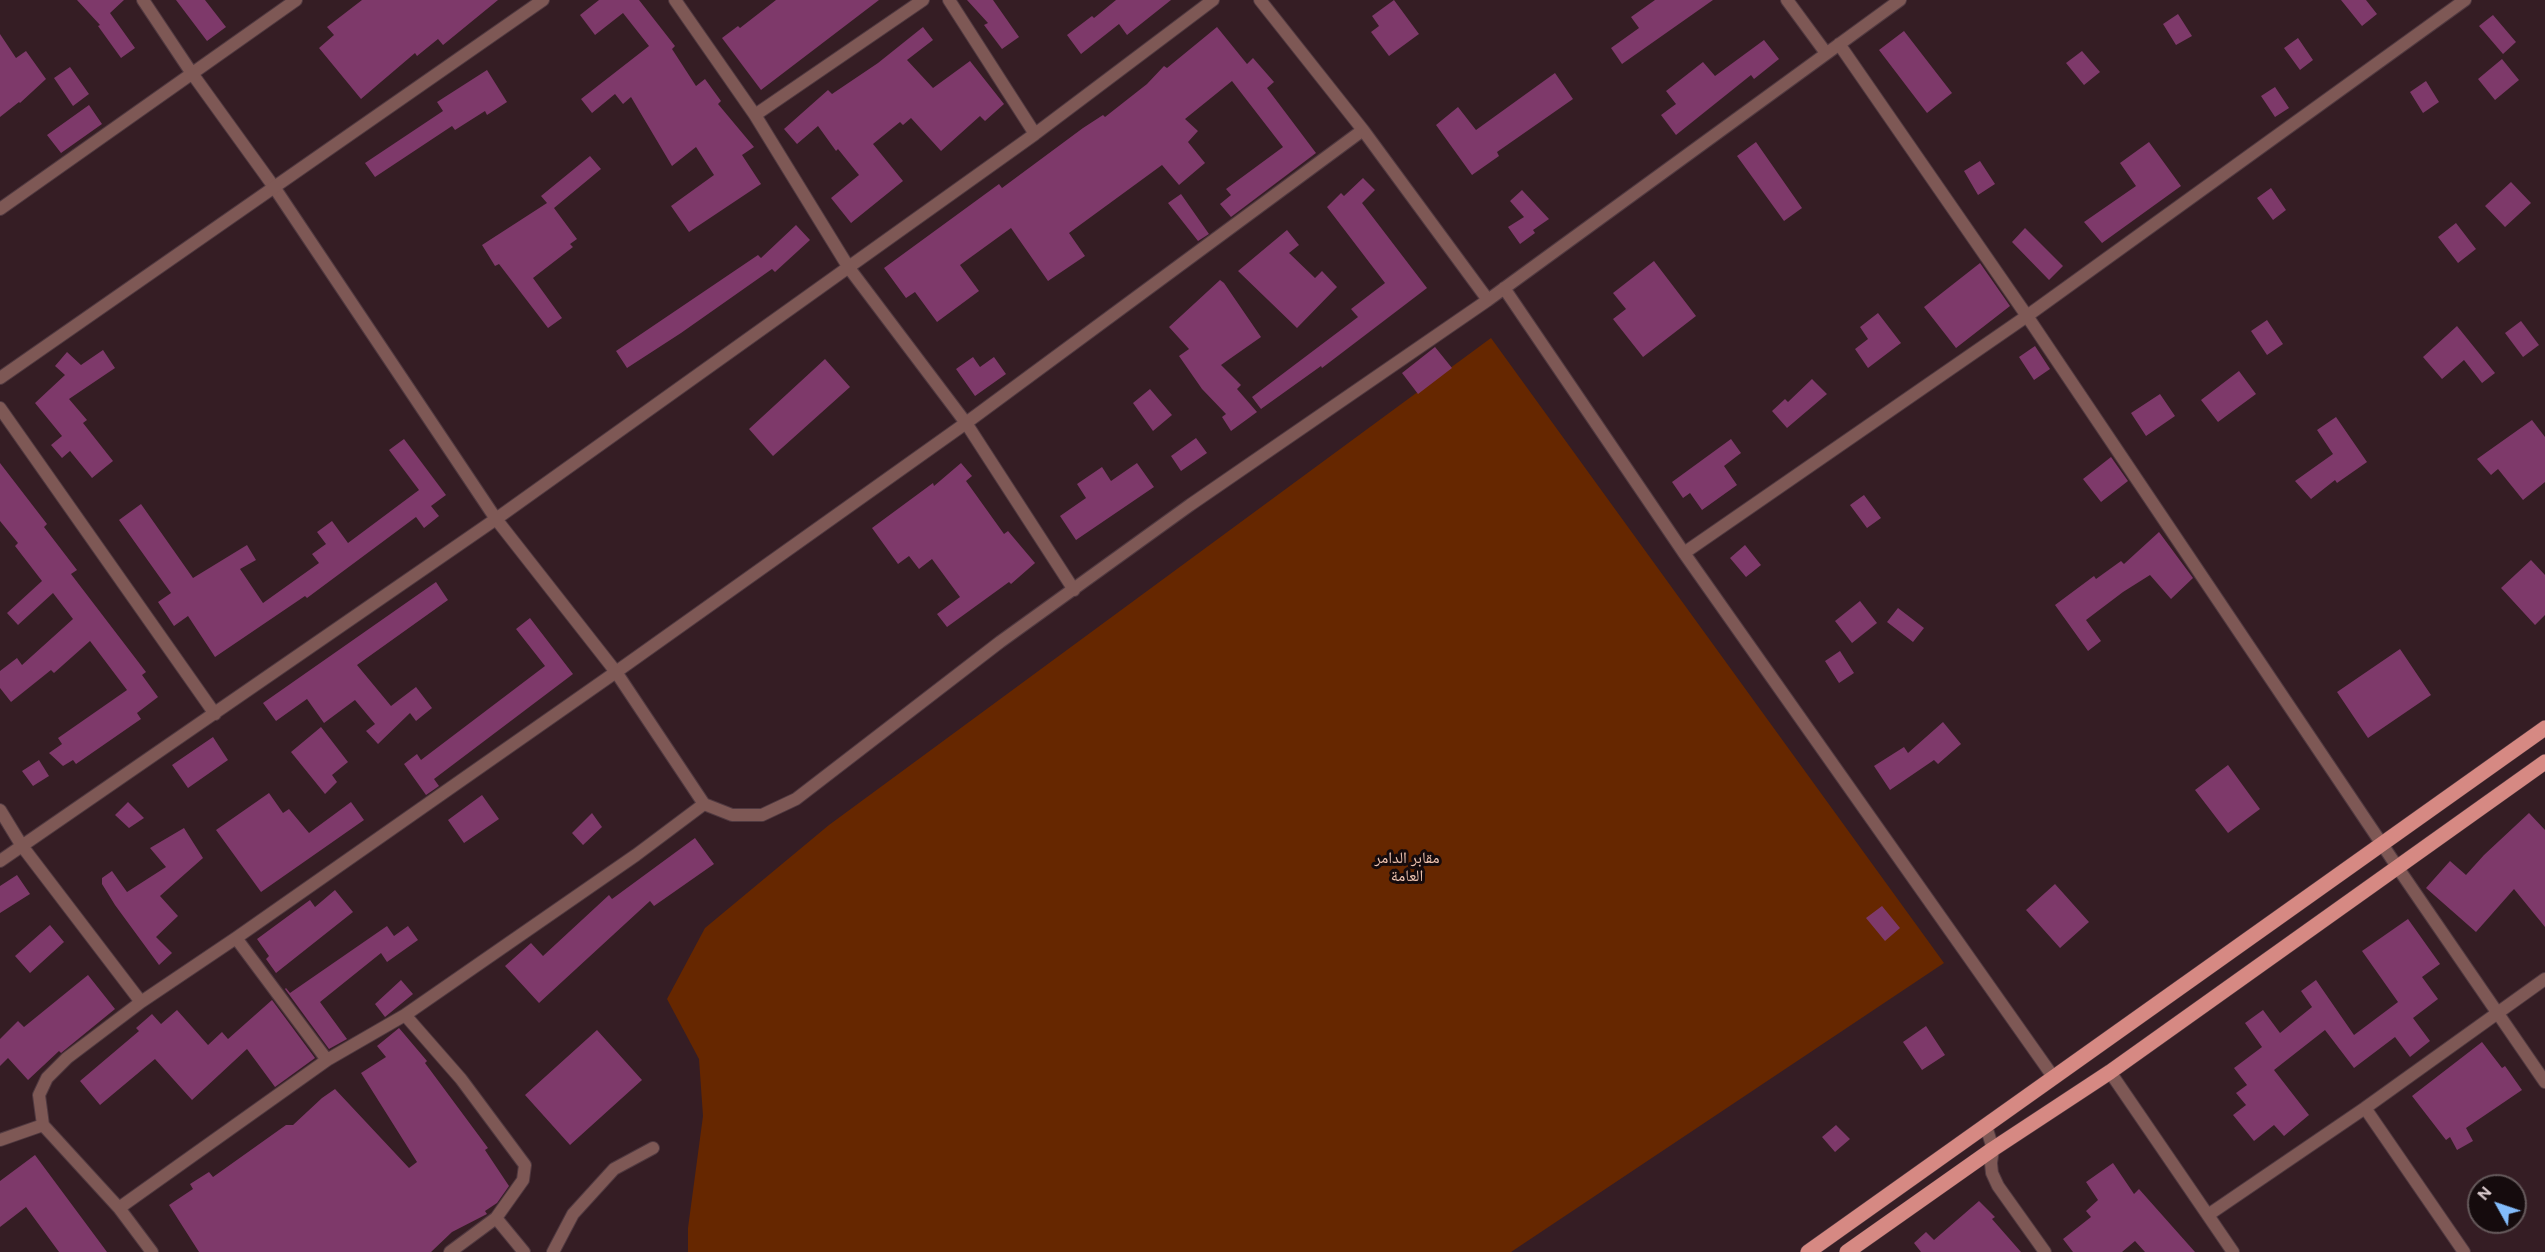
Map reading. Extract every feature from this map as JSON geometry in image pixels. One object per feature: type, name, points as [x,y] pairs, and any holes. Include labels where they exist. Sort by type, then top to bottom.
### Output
[{"type":"main road","points":[[1808,1252],[2545,728]]},
{"type":"main road","points":[[1847,1252],[1993,1149],[2110,1072],[2545,762]]},
{"type":"street","points":[[143,0],[191,72],[274,187],[496,519],[616,672],[704,804],[732,815],[762,815],[796,799],[1000,642],[1190,505],[1488,300],[1900,0]]},
{"type":"street","points":[[0,209],[296,0]]},
{"type":"street","points":[[0,378],[543,0]]},
{"type":"street","points":[[675,0],[755,115],[849,268],[966,423],[1074,590]]},
{"type":"street","points":[[755,115],[923,0]]},
{"type":"street","points":[[949,0],[1035,134]]},
{"type":"street","points":[[0,861],[496,519],[1035,134],[1213,0]]},
{"type":"street","points":[[1260,0],[1363,130],[1488,300]]},
{"type":"street","points":[[1787,0],[1826,53]]},
{"type":"street","points":[[1877,0],[1886,11]]},
{"type":"street","points":[[1684,553],[2026,316],[2465,0]]},
{"type":"street","points":[[1839,44],[2026,316],[2397,868],[2545,1082]]},
{"type":"street","points":[[152,1252],[119,1208],[43,1125],[39,1095],[47,1078],[67,1058],[141,1002],[616,672],[966,423],[1363,130]]},
{"type":"street","points":[[1504,288],[1684,553],[2054,1078]]},
{"type":"street","points":[[0,408],[215,714]]},
{"type":"street","points":[[119,1208],[327,1060],[405,1015],[636,855],[704,804]]},
{"type":"street","points":[[0,810],[22,846],[141,1002]]},
{"type":"street","points":[[236,938],[327,1060]]},
{"type":"street","points":[[2208,1215],[2365,1108],[2545,979]]},
{"type":"street","points":[[405,1015],[461,1078],[525,1165],[523,1180],[496,1218],[450,1252]]},
{"type":"street","points":[[2110,1072],[2232,1252]]},
{"type":"street","points":[[2365,1108],[2463,1252]]},
{"type":"street","points":[[2,1136],[43,1125]]},
{"type":"street","points":[[1986,1126],[1993,1149],[1990,1163],[1998,1186],[2045,1252]]},
{"type":"street","points":[[553,1252],[573,1214],[614,1169],[653,1148]]},
{"type":"street","points":[[496,1218],[524,1252]]},
{"type":"green space","name":"مقابر الدامر العامة","points":[[1491,338],[1944,963],[1511,1252],[688,1252],[688,1228],[703,1116],[699,1059],[667,999],[705,928],[829,825]]},
{"type":"building","points":[[77,0],[124,0],[110,13],[135,48],[121,58],[98,26],[100,25]]},
{"type":"building","points":[[176,0],[205,0],[226,27],[207,41]]},
{"type":"building","points":[[362,0],[498,0],[443,45],[438,39],[417,56],[415,53],[361,99],[319,48],[334,35],[327,27]]},
{"type":"building","points":[[599,0],[639,0],[675,46],[672,49],[696,86],[705,79],[721,101],[718,104],[754,147],[742,155],[761,184],[689,232],[671,206],[714,175],[696,147],[672,166],[631,97],[623,104],[615,94],[592,113],[581,99],[649,46],[623,13],[595,35],[580,15]]},
{"type":"building","points":[[776,0],[879,0],[761,90],[722,38],[738,26],[740,28]]},
{"type":"building","points":[[967,0],[993,0],[1019,37],[1002,49],[984,25],[988,23]]},
{"type":"building","points":[[1116,0],[1171,0],[1127,35],[1119,24],[1081,54],[1067,35],[1092,16],[1094,18]]},
{"type":"building","points":[[1394,0],[1419,34],[1389,56],[1371,32],[1379,26],[1372,16]]},
{"type":"building","points":[[1655,0],[1713,0],[1622,64],[1611,48],[1639,28],[1631,17]]},
{"type":"building","points":[[2341,0],[2366,0],[2377,14],[2362,26]]},
{"type":"building","points":[[2178,14],[2192,36],[2176,45],[2163,24]]},
{"type":"building","points":[[2493,15],[2516,42],[2503,54],[2479,26]]},
{"type":"building","points":[[923,27],[933,40],[907,60],[933,88],[970,61],[1004,104],[985,121],[980,116],[941,151],[911,118],[903,125],[900,122],[873,144],[903,181],[851,223],[831,198],[859,175],[838,149],[836,151],[818,126],[797,144],[784,129],[828,90],[832,94],[878,63]]},
{"type":"building","points":[[1217,27],[1247,64],[1253,58],[1274,82],[1267,88],[1316,153],[1231,217],[1220,204],[1231,195],[1226,189],[1283,147],[1232,81],[1185,119],[1198,131],[1188,142],[1205,163],[1179,185],[1162,165],[1069,233],[1085,256],[1048,281],[1011,228],[960,265],[979,291],[937,322],[915,292],[906,298],[884,268],[999,184],[1002,188],[1083,128],[1103,115],[1105,117],[1147,84],[1164,66],[1167,68]]},
{"type":"building","points":[[1904,31],[1952,93],[1927,113],[1879,50]]},
{"type":"building","points":[[0,34],[16,58],[26,51],[46,79],[20,103],[0,117]]},
{"type":"building","points":[[2298,38],[2313,60],[2300,70],[2284,48]]},
{"type":"building","points":[[1764,40],[1779,59],[1754,79],[1751,75],[1676,135],[1661,115],[1676,104],[1666,91],[1703,62],[1715,76]]},
{"type":"building","points":[[2082,51],[2100,72],[2084,85],[2066,63]]},
{"type":"building","points":[[2502,59],[2519,80],[2495,100],[2478,79]]},
{"type":"building","points":[[70,67],[89,94],[73,106],[54,78]]},
{"type":"building","points":[[487,70],[507,102],[487,115],[485,111],[455,130],[452,126],[375,177],[365,163],[443,111],[437,102]]},
{"type":"building","points":[[1555,73],[1573,99],[1497,152],[1499,156],[1472,175],[1436,125],[1458,107],[1476,130]]},
{"type":"building","points":[[2426,81],[2439,102],[2423,113],[2410,92]]},
{"type":"building","points":[[2275,87],[2289,108],[2275,117],[2261,96]]},
{"type":"building","points":[[89,105],[102,124],[61,153],[47,135]]},
{"type":"building","points":[[1756,142],[1802,208],[1784,221],[1737,156]]},
{"type":"building","points":[[2149,142],[2181,186],[2102,243],[2084,222],[2136,186],[2120,163]]},
{"type":"building","points":[[590,156],[601,169],[554,208],[577,239],[570,244],[573,247],[533,278],[562,318],[548,328],[499,264],[495,266],[482,245],[547,203],[541,196]]},
{"type":"building","points":[[1980,161],[1995,184],[1978,195],[1964,171]]},
{"type":"building","points":[[1363,178],[1375,190],[1362,203],[1427,288],[1322,368],[1321,366],[1261,409],[1252,397],[1358,317],[1351,309],[1385,283],[1327,207],[1341,193],[1344,196]]},
{"type":"building","points":[[2511,182],[2531,203],[2505,227],[2485,206]]},
{"type":"building","points":[[2271,188],[2286,210],[2273,220],[2257,198]]},
{"type":"building","points":[[1522,190],[1549,219],[1533,230],[1535,233],[1520,244],[1508,227],[1524,217],[1510,201]]},
{"type":"building","points":[[1181,194],[1209,234],[1198,241],[1168,203]]},
{"type":"building","points":[[2456,223],[2476,249],[2458,263],[2438,237]]},
{"type":"building","points":[[796,225],[810,240],[775,272],[772,269],[627,368],[616,351],[758,255],[761,258]]},
{"type":"building","points":[[2025,228],[2063,266],[2049,280],[2012,242]]},
{"type":"building","points":[[1287,230],[1299,245],[1289,253],[1315,278],[1322,271],[1337,287],[1297,328],[1238,271]]},
{"type":"building","points":[[1654,261],[1696,316],[1643,357],[1613,319],[1626,309],[1613,293]]},
{"type":"building","points":[[1980,263],[2010,306],[1956,348],[1924,307]]},
{"type":"building","points":[[1220,280],[1261,337],[1221,365],[1241,385],[1237,389],[1257,412],[1231,431],[1222,417],[1226,414],[1202,389],[1179,356],[1189,349],[1169,327]]},
{"type":"building","points":[[1878,313],[1901,343],[1868,368],[1855,349],[1868,339],[1860,327]]},
{"type":"building","points":[[2267,320],[2283,344],[2267,355],[2251,331]]},
{"type":"building","points":[[2521,321],[2539,345],[2523,357],[2505,333]]},
{"type":"building","points":[[2457,326],[2495,373],[2482,383],[2464,360],[2442,379],[2423,357]]},
{"type":"building","points":[[2035,346],[2050,369],[2034,380],[2019,357]]},
{"type":"building","points":[[1435,347],[1452,368],[1418,394],[1402,373]]},
{"type":"building","points":[[103,350],[115,368],[69,399],[87,420],[83,423],[113,461],[92,478],[70,451],[62,458],[51,445],[62,436],[35,403],[65,375],[55,366],[67,352],[81,365]]},
{"type":"building","points":[[973,357],[980,367],[994,357],[1006,374],[975,396],[956,369]]},
{"type":"building","points":[[825,359],[850,387],[773,456],[749,429]]},
{"type":"building","points":[[2239,371],[2256,394],[2218,422],[2201,400]]},
{"type":"building","points":[[1812,379],[1827,394],[1787,428],[1772,411],[1785,399],[1788,402]]},
{"type":"building","points":[[1150,389],[1172,415],[1153,431],[1133,403]]},
{"type":"building","points":[[2160,394],[2175,416],[2146,436],[2131,413]]},
{"type":"building","points":[[2336,417],[2367,462],[2337,483],[2335,480],[2311,499],[2295,481],[2333,454],[2317,430]]},
{"type":"building","points":[[2532,420],[2545,437],[2545,482],[2523,500],[2498,469],[2491,475],[2477,459]]},
{"type":"building","points":[[1196,438],[1207,453],[1181,471],[1171,456]]},
{"type":"building","points":[[404,439],[446,495],[431,506],[439,516],[424,528],[416,517],[307,598],[305,596],[215,657],[188,616],[174,626],[158,602],[171,593],[119,520],[141,504],[193,578],[247,545],[256,560],[240,569],[263,603],[319,563],[312,554],[326,544],[317,532],[332,521],[348,543],[419,490],[389,450]]},
{"type":"building","points":[[1731,439],[1741,453],[1724,466],[1737,485],[1702,510],[1690,493],[1683,498],[1672,482]]},
{"type":"building","points":[[2111,457],[2128,481],[2101,502],[2083,479]]},
{"type":"building","points":[[0,463],[47,524],[44,527],[77,570],[71,574],[146,672],[142,675],[158,697],[137,713],[141,719],[76,764],[73,760],[63,766],[49,753],[62,744],[58,738],[127,690],[90,641],[54,673],[51,670],[11,702],[0,688],[0,671],[17,658],[22,665],[73,619],[53,593],[18,625],[7,613],[42,581],[15,546],[18,543],[0,521]]},
{"type":"building","points":[[961,463],[972,476],[966,481],[1004,534],[1008,531],[1035,563],[1011,584],[1009,582],[947,627],[937,614],[960,597],[932,559],[919,569],[909,556],[898,564],[872,528],[933,483],[934,486]]},
{"type":"building","points":[[1137,463],[1154,487],[1076,540],[1060,516],[1086,498],[1077,484],[1102,467],[1111,481]]},
{"type":"building","points":[[1864,495],[1881,518],[1867,528],[1850,505]]},
{"type":"building","points":[[2159,532],[2193,578],[2171,599],[2150,575],[2123,592],[2086,620],[2101,641],[2088,651],[2055,605],[2094,576],[2096,579],[2121,561],[2124,564]]},
{"type":"building","points":[[1745,545],[1761,565],[1746,577],[1730,558]]},
{"type":"building","points":[[2531,560],[2545,575],[2545,615],[2535,625],[2501,588]]},
{"type":"building","points":[[436,582],[448,600],[357,665],[391,706],[416,687],[432,708],[416,721],[410,713],[378,744],[366,731],[375,724],[355,700],[324,723],[307,699],[276,721],[263,703]]},
{"type":"building","points":[[1860,601],[1877,623],[1852,643],[1835,621]]},
{"type":"building","points":[[1898,608],[1924,628],[1913,642],[1887,622]]},
{"type":"building","points":[[530,618],[573,674],[434,779],[439,786],[426,795],[404,764],[417,754],[421,760],[545,666],[516,629]]},
{"type":"building","points":[[2400,649],[2431,695],[2368,738],[2337,692]]},
{"type":"building","points":[[1840,651],[1854,673],[1839,683],[1825,661]]},
{"type":"building","points":[[1943,722],[1961,744],[1938,764],[1934,760],[1890,790],[1874,766],[1904,747],[1908,753]]},
{"type":"building","points":[[321,727],[348,762],[332,775],[337,782],[325,794],[291,752]]},
{"type":"building","points":[[213,737],[228,760],[188,788],[172,765]]},
{"type":"building","points":[[39,760],[49,776],[33,786],[22,771]]},
{"type":"building","points":[[2228,765],[2260,809],[2228,833],[2195,790]]},
{"type":"building","points":[[269,793],[283,813],[289,809],[309,833],[351,802],[364,820],[261,892],[216,830]]},
{"type":"building","points":[[482,795],[499,819],[464,843],[448,820]]},
{"type":"building","points":[[128,802],[144,818],[129,828],[115,815]]},
{"type":"building","points":[[592,813],[602,827],[583,845],[572,833]]},
{"type":"building","points":[[2529,813],[2545,830],[2545,927],[2514,889],[2476,932],[2426,888],[2450,861],[2466,875]]},
{"type":"building","points":[[184,828],[203,858],[160,896],[178,916],[156,937],[172,953],[159,965],[115,905],[102,884],[102,878],[112,871],[127,892],[166,867],[150,848]]},
{"type":"building","points":[[695,838],[714,864],[654,906],[650,901],[539,1003],[505,966],[531,943],[543,956],[609,895],[612,899]]},
{"type":"building","points":[[17,875],[30,894],[0,913],[0,886]]},
{"type":"building","points":[[2055,884],[2089,922],[2060,948],[2026,910]]},
{"type":"building","points":[[335,890],[353,912],[276,973],[266,959],[269,956],[257,939],[310,900],[315,907]]},
{"type":"building","points":[[1882,906],[1900,928],[1885,941],[1866,918]]},
{"type":"building","points":[[2408,919],[2440,964],[2422,977],[2438,999],[2413,1018],[2430,1041],[2410,1057],[2395,1037],[2354,1068],[2325,1030],[2274,1070],[2309,1115],[2284,1136],[2274,1125],[2254,1141],[2233,1115],[2246,1105],[2236,1093],[2247,1085],[2234,1068],[2262,1047],[2245,1023],[2263,1010],[2280,1033],[2312,1007],[2301,991],[2316,980],[2354,1035],[2398,1002],[2362,951]]},
{"type":"building","points":[[50,925],[64,942],[30,973],[15,956]]},
{"type":"building","points":[[387,926],[394,936],[408,926],[418,940],[387,962],[381,953],[320,1002],[347,1039],[329,1049],[285,989],[290,993]]},
{"type":"building","points":[[88,975],[115,1009],[61,1053],[59,1051],[28,1080],[8,1058],[0,1066],[0,1039],[18,1021],[24,1027]]},
{"type":"building","points":[[401,980],[413,994],[385,1017],[375,1004]]},
{"type":"building","points":[[272,1000],[315,1058],[275,1087],[247,1049],[192,1100],[155,1059],[100,1105],[80,1081],[139,1031],[136,1028],[152,1014],[161,1024],[177,1010],[208,1045],[222,1032],[228,1039]]},
{"type":"building","points":[[1926,1026],[1945,1055],[1922,1070],[1903,1042]]},
{"type":"building","points":[[399,1028],[427,1061],[425,1063],[488,1148],[485,1150],[509,1186],[497,1203],[485,1211],[487,1214],[452,1232],[431,1252],[199,1252],[169,1205],[193,1189],[190,1184],[209,1172],[213,1177],[286,1125],[293,1125],[335,1089],[409,1168],[417,1162],[361,1073],[386,1057],[377,1046]]},
{"type":"building","points":[[597,1030],[642,1080],[570,1145],[525,1095]]},
{"type":"building","points":[[2482,1042],[2502,1068],[2505,1066],[2522,1090],[2466,1128],[2473,1141],[2457,1150],[2450,1137],[2446,1140],[2412,1096]]},
{"type":"building","points":[[1836,1125],[1850,1139],[1835,1152],[1822,1137]]},
{"type":"building","points":[[35,1155],[107,1252],[59,1252],[26,1207],[0,1227],[0,1181]]},
{"type":"building","points":[[2113,1163],[2134,1194],[2139,1189],[2195,1252],[2145,1252],[2135,1241],[2122,1252],[2073,1252],[2063,1239],[2091,1217],[2086,1211],[2098,1200],[2086,1182]]},
{"type":"building","points":[[1979,1201],[1995,1217],[1992,1219],[2021,1252],[1921,1252],[1914,1243],[1926,1232],[1934,1240]]}]
